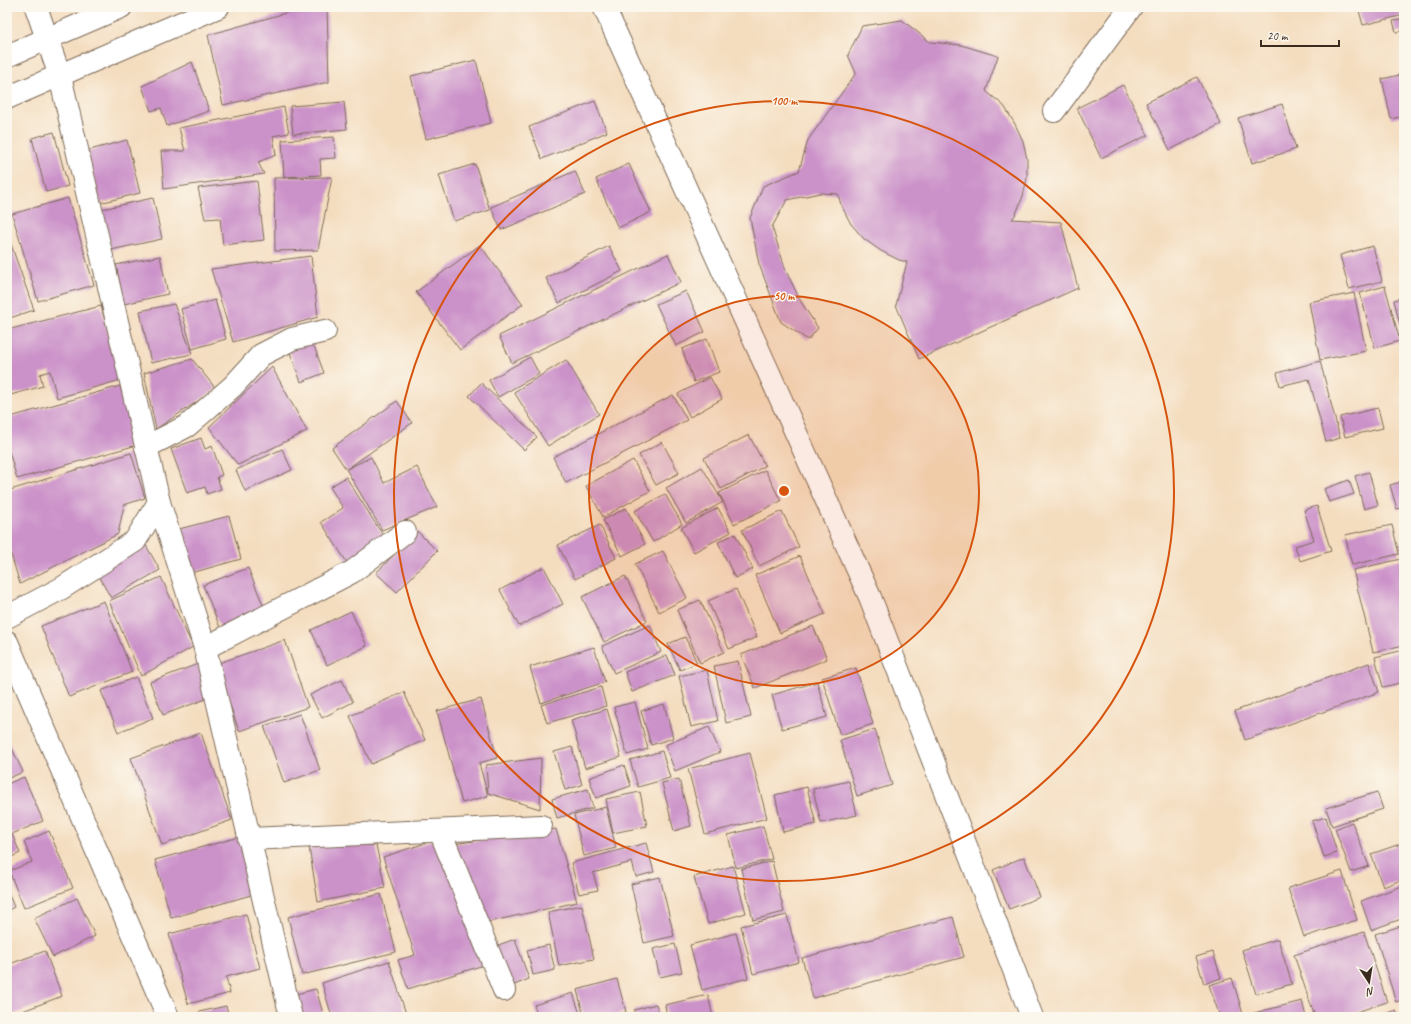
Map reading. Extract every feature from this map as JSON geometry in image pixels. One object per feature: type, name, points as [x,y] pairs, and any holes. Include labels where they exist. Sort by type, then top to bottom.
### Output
[{"type":"main road","points":[[36,7],[60,76],[159,502],[205,648],[291,1017]]},
{"type":"main road","points":[[7,56],[121,7]]},
{"type":"main road","points":[[7,98],[218,7]]},
{"type":"main road","points":[[604,7],[870,597],[1032,1017]]},
{"type":"main road","points":[[1054,111],[1131,7]]},
{"type":"main road","points":[[146,447],[187,426],[233,386],[261,355],[292,339],[325,331]]},
{"type":"main road","points":[[7,617],[62,588],[135,541],[159,502]]},
{"type":"main road","points":[[205,648],[352,572],[405,532]]},
{"type":"main road","points":[[7,642],[168,1017]]},
{"type":"main road","points":[[249,839],[541,826]]},
{"type":"main road","points":[[440,831],[504,990]]},
{"type":"building","points":[[307,7],[327,7],[329,82],[223,105],[208,35]]},
{"type":"building","points":[[1358,7],[1404,7],[1404,15],[1363,25]]},
{"type":"building","points":[[1404,19],[1404,31],[1396,32],[1393,21]]},
{"type":"building","points":[[902,20],[930,42],[961,45],[998,56],[986,91],[1004,106],[1015,124],[1023,141],[1027,159],[1027,178],[1023,196],[1016,214],[1012,219],[1061,222],[1078,288],[919,359],[896,305],[907,262],[899,260],[881,251],[864,239],[851,224],[841,205],[838,194],[820,193],[787,200],[772,227],[786,271],[801,302],[818,328],[808,340],[781,322],[759,264],[750,218],[763,186],[799,171],[808,140],[856,73],[848,55],[862,26]]},
{"type":"building","points":[[476,60],[491,123],[426,139],[411,76]]},
{"type":"building","points":[[192,62],[209,111],[167,126],[161,108],[151,111],[142,86]]},
{"type":"building","points":[[1404,74],[1404,116],[1391,119],[1382,79]]},
{"type":"building","points":[[1197,77],[1221,124],[1170,150],[1146,103]]},
{"type":"building","points":[[1123,85],[1148,135],[1101,158],[1077,108]]},
{"type":"building","points":[[595,101],[607,132],[542,159],[529,127]]},
{"type":"building","points":[[344,102],[347,129],[293,134],[290,106]]},
{"type":"building","points":[[1282,104],[1296,149],[1252,163],[1238,118]]},
{"type":"building","points":[[284,107],[289,133],[273,136],[276,155],[258,162],[264,174],[164,189],[161,151],[185,151],[179,128]]},
{"type":"building","points":[[54,132],[68,186],[46,192],[32,138]]},
{"type":"building","points":[[334,137],[336,158],[320,159],[321,175],[284,177],[282,140]]},
{"type":"building","points":[[127,140],[140,193],[100,203],[86,151]]},
{"type":"building","points":[[475,164],[490,210],[454,221],[439,175]]},
{"type":"building","points":[[629,164],[651,212],[618,228],[596,179]]},
{"type":"building","points":[[575,171],[585,194],[501,230],[491,207]]},
{"type":"building","points":[[332,177],[318,250],[275,251],[274,178]]},
{"type":"building","points":[[257,181],[264,240],[223,245],[220,218],[205,219],[198,188]]},
{"type":"building","points":[[68,198],[94,285],[38,301],[12,214]]},
{"type":"building","points":[[153,198],[162,239],[111,250],[102,209]]},
{"type":"building","points":[[7,233],[34,310],[7,319]]},
{"type":"building","points":[[480,245],[523,304],[460,350],[416,292]]},
{"type":"building","points":[[609,246],[622,271],[559,303],[546,278]]},
{"type":"building","points":[[1373,246],[1382,281],[1349,289],[1340,255]]},
{"type":"building","points":[[668,254],[681,282],[512,363],[499,336]]},
{"type":"building","points":[[160,256],[168,294],[124,304],[116,265]]},
{"type":"building","points":[[311,256],[318,317],[233,342],[211,269]]},
{"type":"building","points":[[1385,286],[1400,341],[1375,348],[1360,293]]},
{"type":"building","points":[[686,291],[705,332],[676,346],[656,304]]},
{"type":"building","points":[[1354,293],[1366,351],[1320,360],[1309,302]]},
{"type":"building","points":[[1404,297],[1404,337],[1403,337],[1394,300]]},
{"type":"building","points":[[215,300],[226,339],[192,349],[181,309]]},
{"type":"building","points":[[174,304],[192,354],[151,363],[140,311]]},
{"type":"building","points":[[101,306],[121,380],[57,398],[50,371],[40,374],[43,386],[7,396],[7,330]]},
{"type":"building","points":[[707,339],[719,372],[694,382],[682,349]]},
{"type":"building","points":[[312,341],[324,373],[301,382],[289,350]]},
{"type":"building","points":[[530,357],[539,374],[498,397],[489,380]]},
{"type":"building","points":[[192,359],[216,389],[156,429],[144,373]]},
{"type":"building","points":[[566,360],[599,414],[548,446],[514,392]]},
{"type":"building","points":[[1320,361],[1340,438],[1326,442],[1309,379],[1280,386],[1277,373]]},
{"type":"building","points":[[272,367],[307,431],[238,465],[209,427]]},
{"type":"building","points":[[710,377],[722,399],[690,417],[678,394]]},
{"type":"building","points":[[481,383],[537,437],[524,450],[469,396]]},
{"type":"building","points":[[120,386],[137,445],[17,479],[7,444],[7,418]]},
{"type":"building","points":[[673,395],[687,420],[566,483],[553,457]]},
{"type":"building","points":[[397,401],[412,423],[347,469],[371,457],[384,483],[417,467],[437,507],[382,530],[332,448]]},
{"type":"building","points":[[1378,408],[1383,428],[1345,437],[1340,417]]},
{"type":"building","points":[[749,435],[765,466],[721,489],[704,458]]},
{"type":"building","points":[[201,438],[205,449],[212,446],[222,475],[217,477],[221,489],[207,494],[205,487],[187,493],[171,449]]},
{"type":"building","points":[[662,442],[679,473],[656,485],[639,455]]},
{"type":"building","points":[[282,449],[292,470],[245,491],[236,470]]},
{"type":"building","points":[[131,453],[145,498],[124,505],[118,534],[20,584],[7,541],[7,491]]},
{"type":"building","points":[[633,460],[650,491],[603,517],[586,486]]},
{"type":"building","points":[[702,467],[723,502],[686,523],[666,488]]},
{"type":"building","points":[[765,470],[781,501],[734,524],[719,493]]},
{"type":"building","points":[[1369,472],[1378,505],[1364,509],[1355,476]]},
{"type":"building","points":[[346,477],[386,540],[348,564],[321,522],[343,508],[330,487]]},
{"type":"building","points":[[1349,480],[1354,494],[1329,502],[1324,489]]},
{"type":"building","points":[[1404,481],[1404,507],[1397,509],[1390,485]]},
{"type":"building","points":[[665,494],[682,524],[653,542],[635,511]]},
{"type":"building","points":[[1317,506],[1331,551],[1300,561],[1295,546],[1314,540],[1304,510]]},
{"type":"building","points":[[626,508],[645,544],[622,556],[603,520]]},
{"type":"building","points":[[718,508],[731,532],[694,552],[681,528]]},
{"type":"building","points":[[782,511],[799,547],[759,566],[742,530]]},
{"type":"building","points":[[229,516],[241,559],[191,573],[179,529]]},
{"type":"building","points":[[600,525],[616,558],[575,579],[558,545]]},
{"type":"building","points":[[1392,525],[1399,554],[1352,565],[1345,535]]},
{"type":"building","points":[[417,531],[437,551],[397,592],[376,573]]},
{"type":"building","points":[[735,534],[753,569],[735,578],[718,542]]},
{"type":"building","points":[[144,542],[160,570],[111,598],[95,570]]},
{"type":"building","points":[[1404,543],[1404,557],[1400,544]]},
{"type":"building","points":[[663,551],[687,598],[659,612],[635,564]]},
{"type":"building","points":[[800,556],[825,614],[780,633],[755,575]]},
{"type":"building","points":[[1401,559],[1404,569],[1404,645],[1373,652],[1353,570]]},
{"type":"building","points":[[544,567],[563,604],[519,626],[500,590]]},
{"type":"building","points":[[248,568],[266,612],[221,630],[203,585]]},
{"type":"building","points":[[625,576],[647,621],[604,642],[582,597]]},
{"type":"building","points":[[161,577],[193,647],[141,676],[109,601]]},
{"type":"building","points":[[736,589],[757,637],[729,649],[708,601]]},
{"type":"building","points":[[700,600],[724,652],[700,663],[677,610]]},
{"type":"building","points":[[104,601],[132,672],[69,697],[41,626]]},
{"type":"building","points":[[351,611],[367,646],[327,665],[311,630]]},
{"type":"building","points":[[650,625],[661,652],[614,673],[602,646]]},
{"type":"building","points":[[813,626],[827,659],[755,688],[741,655]]},
{"type":"building","points":[[685,637],[697,663],[680,670],[668,644]]},
{"type":"building","points":[[285,640],[308,707],[239,731],[216,664]]},
{"type":"building","points":[[594,647],[605,682],[541,703],[530,667]]},
{"type":"building","points":[[1404,650],[1404,682],[1383,687],[1375,657]]},
{"type":"building","points":[[667,655],[675,675],[632,692],[625,672]]},
{"type":"building","points":[[738,661],[751,717],[726,723],[714,666]]},
{"type":"building","points":[[1369,663],[1379,692],[1245,740],[1235,711]]},
{"type":"building","points":[[198,664],[211,697],[163,715],[150,682]]},
{"type":"building","points":[[856,668],[873,724],[840,735],[822,678]]},
{"type":"building","points":[[707,670],[718,721],[691,727],[679,676]]},
{"type":"building","points":[[136,677],[153,718],[118,732],[101,691]]},
{"type":"building","points":[[342,680],[353,702],[322,718],[310,695]]},
{"type":"building","points":[[817,682],[827,717],[782,729],[772,695]]},
{"type":"building","points":[[601,687],[606,706],[547,723],[541,705]]},
{"type":"building","points":[[404,692],[425,740],[371,764],[350,716]]},
{"type":"building","points":[[481,699],[497,758],[479,763],[488,796],[462,803],[437,711]]},
{"type":"building","points":[[635,702],[648,749],[627,755],[614,707]]},
{"type":"building","points":[[664,704],[673,738],[651,745],[641,711]]},
{"type":"building","points":[[607,709],[621,757],[585,768],[571,720]]},
{"type":"building","points":[[300,714],[320,770],[284,783],[264,726]]},
{"type":"building","points":[[709,727],[720,752],[675,771],[665,745]]},
{"type":"building","points":[[875,729],[892,785],[857,796],[840,740]]},
{"type":"building","points":[[201,733],[232,820],[162,845],[131,758]]},
{"type":"building","points":[[7,738],[23,772],[7,779]]},
{"type":"building","points":[[572,747],[582,785],[565,790],[554,752]]},
{"type":"building","points":[[662,751],[670,778],[638,787],[630,760]]},
{"type":"building","points":[[750,753],[767,818],[705,834],[688,769]]},
{"type":"building","points":[[541,758],[540,809],[488,793],[486,765]]},
{"type":"building","points":[[624,765],[631,786],[596,798],[589,778]]},
{"type":"building","points":[[24,777],[43,821],[12,834],[20,853],[7,859],[7,784]]},
{"type":"building","points":[[679,779],[691,826],[674,831],[662,783]]},
{"type":"building","points":[[849,781],[857,815],[821,823],[813,789]]},
{"type":"building","points":[[807,787],[816,824],[783,832],[775,795]]},
{"type":"building","points":[[588,789],[593,808],[557,818],[552,799]]},
{"type":"building","points":[[640,792],[647,826],[613,833],[606,799]]},
{"type":"building","points":[[1377,792],[1383,809],[1332,826],[1326,808]]},
{"type":"building","points":[[606,807],[616,848],[584,856],[574,815]]},
{"type":"building","points":[[1326,817],[1337,853],[1324,857],[1312,821]]},
{"type":"building","points":[[1352,822],[1369,866],[1351,872],[1335,829]]},
{"type":"building","points":[[1404,825],[1404,835],[1401,826]]},
{"type":"building","points":[[763,826],[772,859],[736,868],[728,835]]},
{"type":"building","points":[[556,829],[577,902],[484,923],[453,844]]},
{"type":"building","points":[[49,831],[73,888],[24,908],[9,871],[32,862],[24,842]]},
{"type":"building","points":[[243,836],[251,895],[171,918],[155,860]]},
{"type":"building","points":[[438,839],[487,964],[408,989],[398,960],[415,955],[383,857]]},
{"type":"building","points":[[646,843],[654,872],[636,877],[632,862],[593,873],[598,890],[579,894],[571,863]]},
{"type":"building","points":[[1403,843],[1404,879],[1383,887],[1371,854]]},
{"type":"building","points":[[376,845],[385,888],[318,902],[309,847]]},
{"type":"building","points":[[1024,857],[1040,897],[1009,909],[993,870]]},
{"type":"building","points":[[772,861],[784,912],[753,920],[741,869]]},
{"type":"building","points":[[733,866],[746,913],[708,924],[694,877]]},
{"type":"building","points":[[1342,871],[1357,920],[1304,937],[1288,888]]},
{"type":"building","points":[[660,877],[674,936],[644,943],[631,884]]},
{"type":"building","points":[[1402,886],[1404,891],[1404,918],[1371,930],[1361,901]]},
{"type":"building","points":[[7,890],[14,907],[7,911]]},
{"type":"building","points":[[381,894],[396,952],[302,975],[288,917]]},
{"type":"building","points":[[77,898],[95,936],[53,957],[34,918]]},
{"type":"building","points":[[582,905],[594,959],[559,966],[548,912]]},
{"type":"building","points":[[246,914],[260,968],[226,977],[230,993],[188,1004],[169,934]]},
{"type":"building","points":[[787,915],[799,962],[753,974],[741,926]]},
{"type":"building","points":[[953,917],[964,957],[813,998],[802,958]]},
{"type":"building","points":[[1404,925],[1404,999],[1396,1002],[1375,934]]},
{"type":"building","points":[[1364,932],[1387,1002],[1341,1017],[1315,1017],[1294,955]]},
{"type":"building","points":[[736,933],[748,978],[702,990],[690,945]]},
{"type":"building","points":[[515,939],[529,979],[507,988],[493,947]]},
{"type":"building","points":[[1278,939],[1292,984],[1256,994],[1242,950]]},
{"type":"building","points":[[675,944],[682,972],[660,977],[653,949]]},
{"type":"building","points":[[549,945],[555,970],[533,975],[527,950]]},
{"type":"building","points":[[45,951],[62,996],[7,1017],[7,965]]},
{"type":"building","points":[[1213,952],[1221,978],[1204,984],[1196,957]]},
{"type":"building","points":[[389,961],[407,1017],[332,1017],[322,983]]},
{"type":"building","points":[[1232,978],[1243,1014],[1233,1017],[1220,1017],[1209,985]]},
{"type":"building","points":[[617,979],[626,1012],[609,1017],[584,1017],[577,990]]},
{"type":"building","points":[[316,989],[324,1017],[302,1017],[296,994]]},
{"type":"building","points":[[573,993],[581,1017],[538,1017],[534,1005]]},
{"type":"building","points":[[708,995],[713,1017],[667,1017],[665,1005]]},
{"type":"building","points":[[1302,1001],[1306,1017],[1242,1017],[1242,1016]]},
{"type":"building","points":[[656,1004],[660,1017],[636,1017],[634,1010]]},
{"type":"building","points":[[226,1006],[229,1017],[200,1017],[199,1012]]},
{"type":"building","points":[[1396,1010],[1398,1017],[1375,1017]]}]
